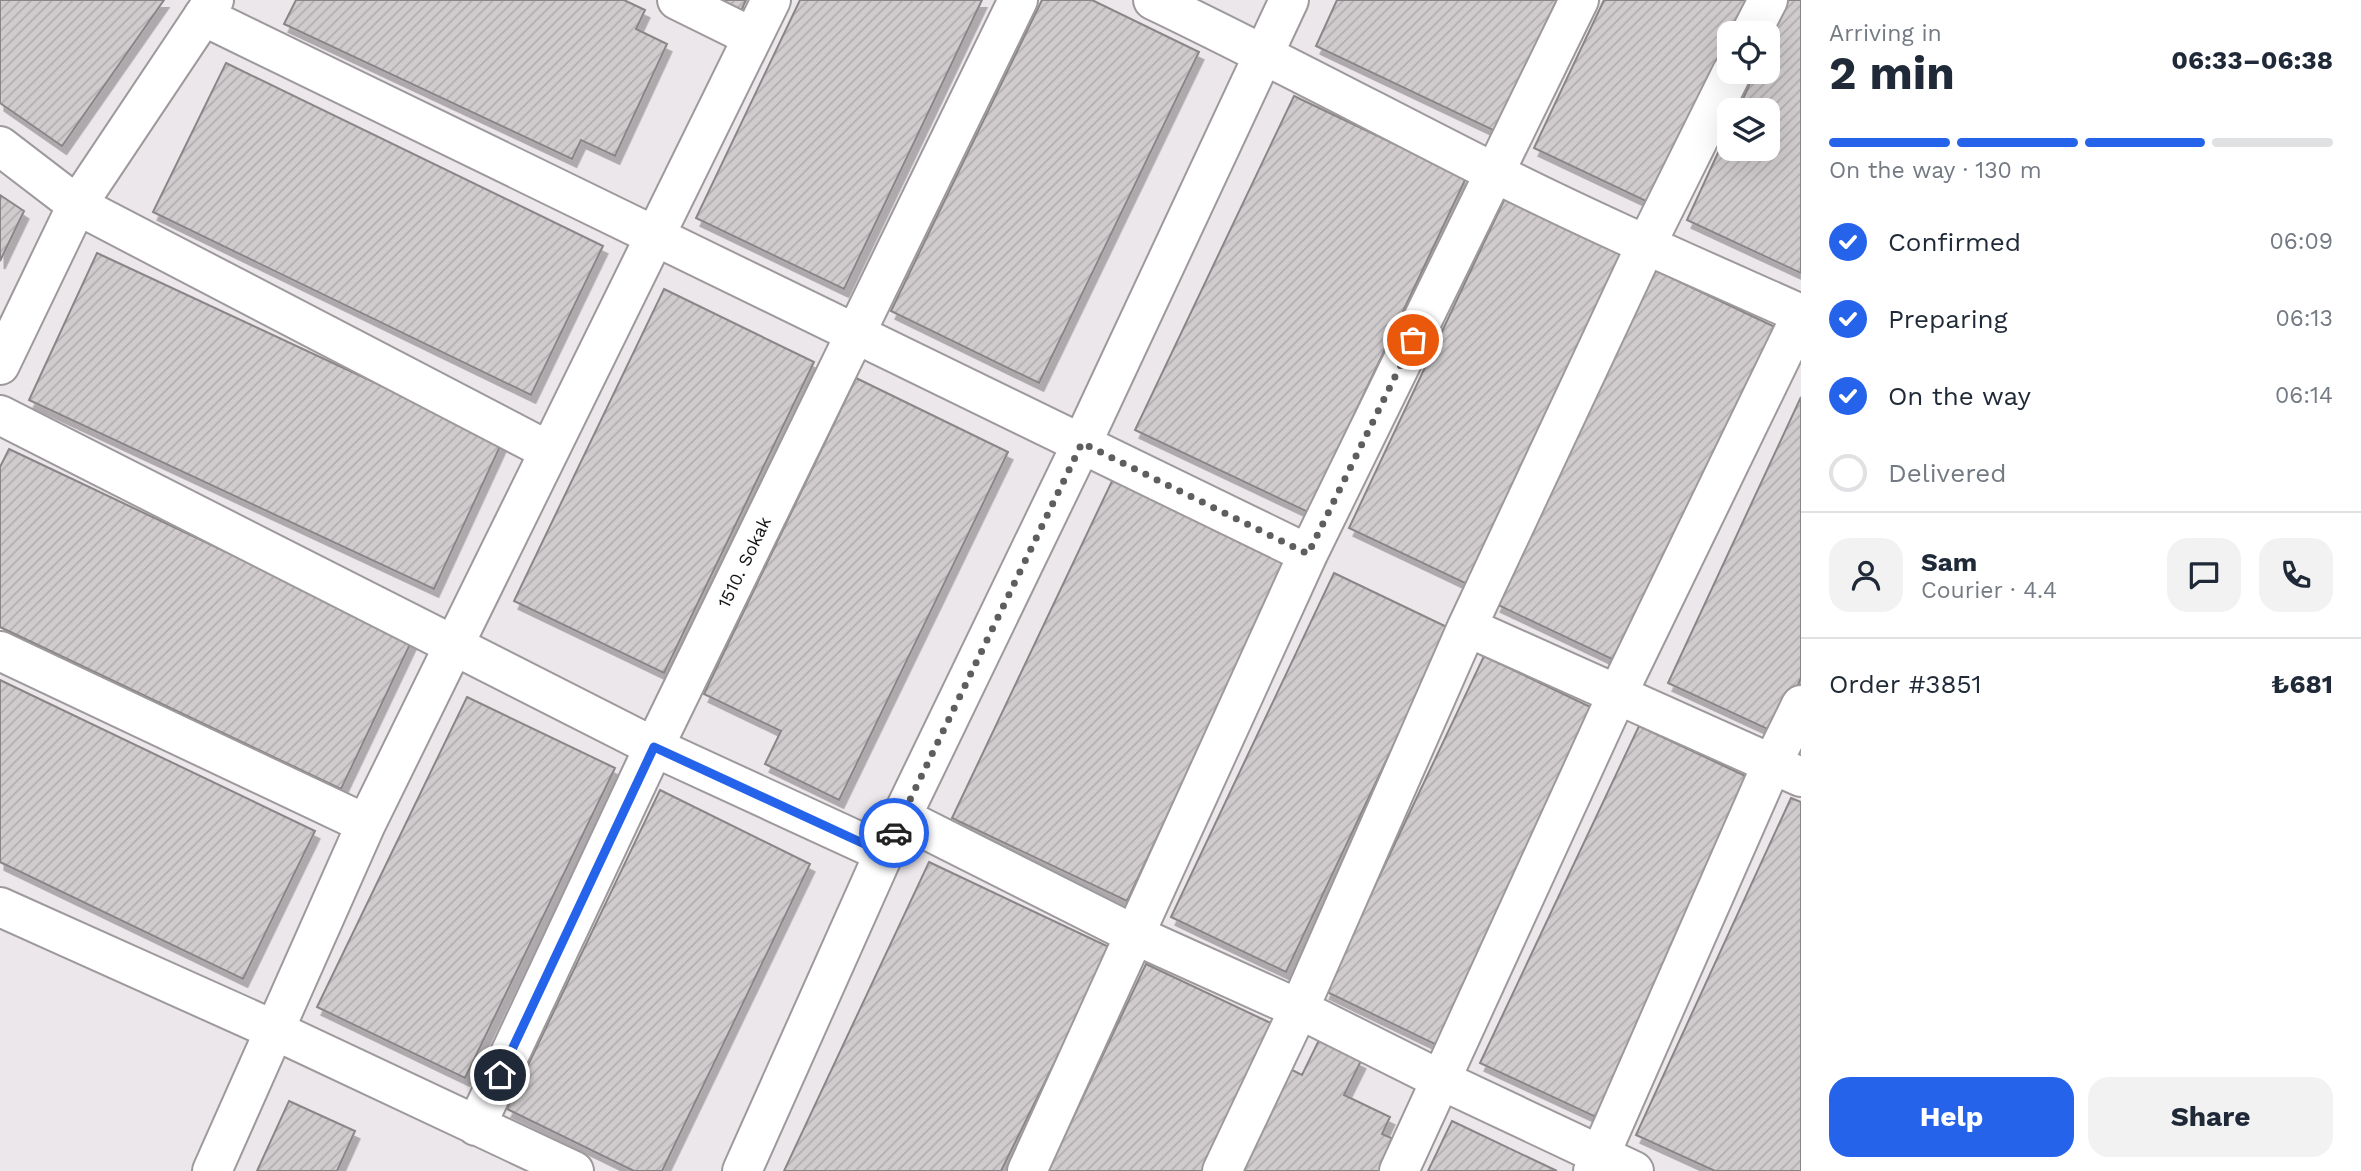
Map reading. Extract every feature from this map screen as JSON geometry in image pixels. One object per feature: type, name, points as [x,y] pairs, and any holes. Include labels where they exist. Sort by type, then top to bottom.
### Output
[{"type":"street","points":[[677,0],[751,37]]},
{"type":"street","points":[[212,1171],[366,824],[771,0]]},
{"type":"street","name":"1510. Sokak","points":[[476,1126],[654,747],[1018,0]]},
{"type":"street","points":[[1153,0],[1265,54],[1494,173],[1801,315],[1617,695],[1399,1171]]},
{"type":"street","points":[[742,1171],[884,853],[1082,443],[1289,0]]},
{"type":"street","points":[[1027,1171],[1308,554],[1579,0]]},
{"type":"street","points":[[1757,21],[1768,0]]},
{"type":"street","points":[[0,365],[77,205],[209,8],[653,237],[1308,554]]},
{"type":"street","points":[[1222,1171],[1299,1009],[1467,627],[1646,245],[1726,84]]},
{"type":"street","points":[[0,146],[77,205],[549,451]]},
{"type":"street","points":[[0,415],[654,747],[884,853]]},
{"type":"street","points":[[1467,627],[1786,771]]},
{"type":"street","points":[[0,651],[366,824]]},
{"type":"street","points":[[901,817],[1135,934],[1299,1009],[1609,1166],[1786,771],[1801,705]]},
{"type":"street","points":[[0,907],[274,1030],[574,1171]]},
{"type":"building","points":[[0,0],[164,0],[62,146],[0,103]]},
{"type":"building","points":[[296,0],[624,0],[645,10],[636,29],[667,44],[615,156],[581,140],[572,159],[284,24]]},
{"type":"building","points":[[713,0],[746,0],[740,13]]},
{"type":"building","points":[[800,0],[982,0],[844,289],[696,218]]},
{"type":"building","points":[[1042,0],[1092,0],[1199,52],[1039,383],[891,311]]},
{"type":"building","points":[[1337,0],[1557,0],[1495,131],[1316,46]]},
{"type":"building","points":[[1604,0],[1746,0],[1736,21],[1717,21],[1717,61],[1650,203],[1534,148]]},
{"type":"building","points":[[1788,0],[1801,0],[1801,273],[1687,220],[1717,155],[1717,161],[1780,161],[1780,98],[1743,98],[1750,84],[1780,84],[1779,21]]},
{"type":"building","points":[[226,63],[603,246],[531,395],[153,212]]},
{"type":"building","points":[[1294,96],[1466,178],[1308,512],[1135,430]]},
{"type":"building","points":[[1507,194],[1627,251],[1469,585],[1349,528]]},
{"type":"building","points":[[0,195],[24,211],[0,261]]},
{"type":"building","points":[[97,253],[502,442],[434,589],[29,400]]},
{"type":"building","points":[[1655,270],[1775,327],[1616,661],[1496,604]]},
{"type":"building","points":[[664,289],[814,362],[664,673],[514,601]]},
{"type":"building","points":[[856,378],[1008,452],[839,800],[765,764],[781,731],[704,694]]},
{"type":"building","points":[[1801,397],[1801,678],[1776,733],[1668,683]]},
{"type":"building","points":[[9,449],[412,640],[341,789],[0,627],[0,467]]},
{"type":"building","points":[[1113,479],[1287,562],[1127,901],[952,818]]},
{"type":"building","points":[[1334,573],[1449,628],[1286,972],[1171,917]]},
{"type":"building","points":[[1484,656],[1603,713],[1443,1048],[1325,991]]},
{"type":"building","points":[[0,680],[315,831],[243,979],[0,862]]},
{"type":"building","points":[[467,697],[615,768],[465,1078],[317,1007]]},
{"type":"building","points":[[1639,726],[1756,781],[1598,1118],[1480,1063]]},
{"type":"building","points":[[660,790],[810,864],[662,1171],[634,1171],[507,1109]]},
{"type":"building","points":[[1791,798],[1801,802],[1801,1171],[1715,1171],[1636,1135]]},
{"type":"building","points":[[929,862],[1111,948],[1001,1171],[784,1171]]},
{"type":"building","points":[[1146,964],[1277,1026],[1208,1171],[1048,1171]]},
{"type":"building","points":[[1319,1040],[1361,1061],[1344,1095],[1390,1117],[1382,1134],[1398,1141],[1383,1171],[1231,1171],[1282,1065],[1302,1075]]},
{"type":"building","points":[[289,1101],[355,1131],[337,1171],[257,1171]]},
{"type":"building","points":[[1452,1121],[1557,1171],[1428,1171]]},
{"type":"way so far","points":[[894,833],[1082,443],[1308,554],[1413,340]]},
{"type":"route","points":[[500,1075],[654,747],[884,853],[894,833]]}]
